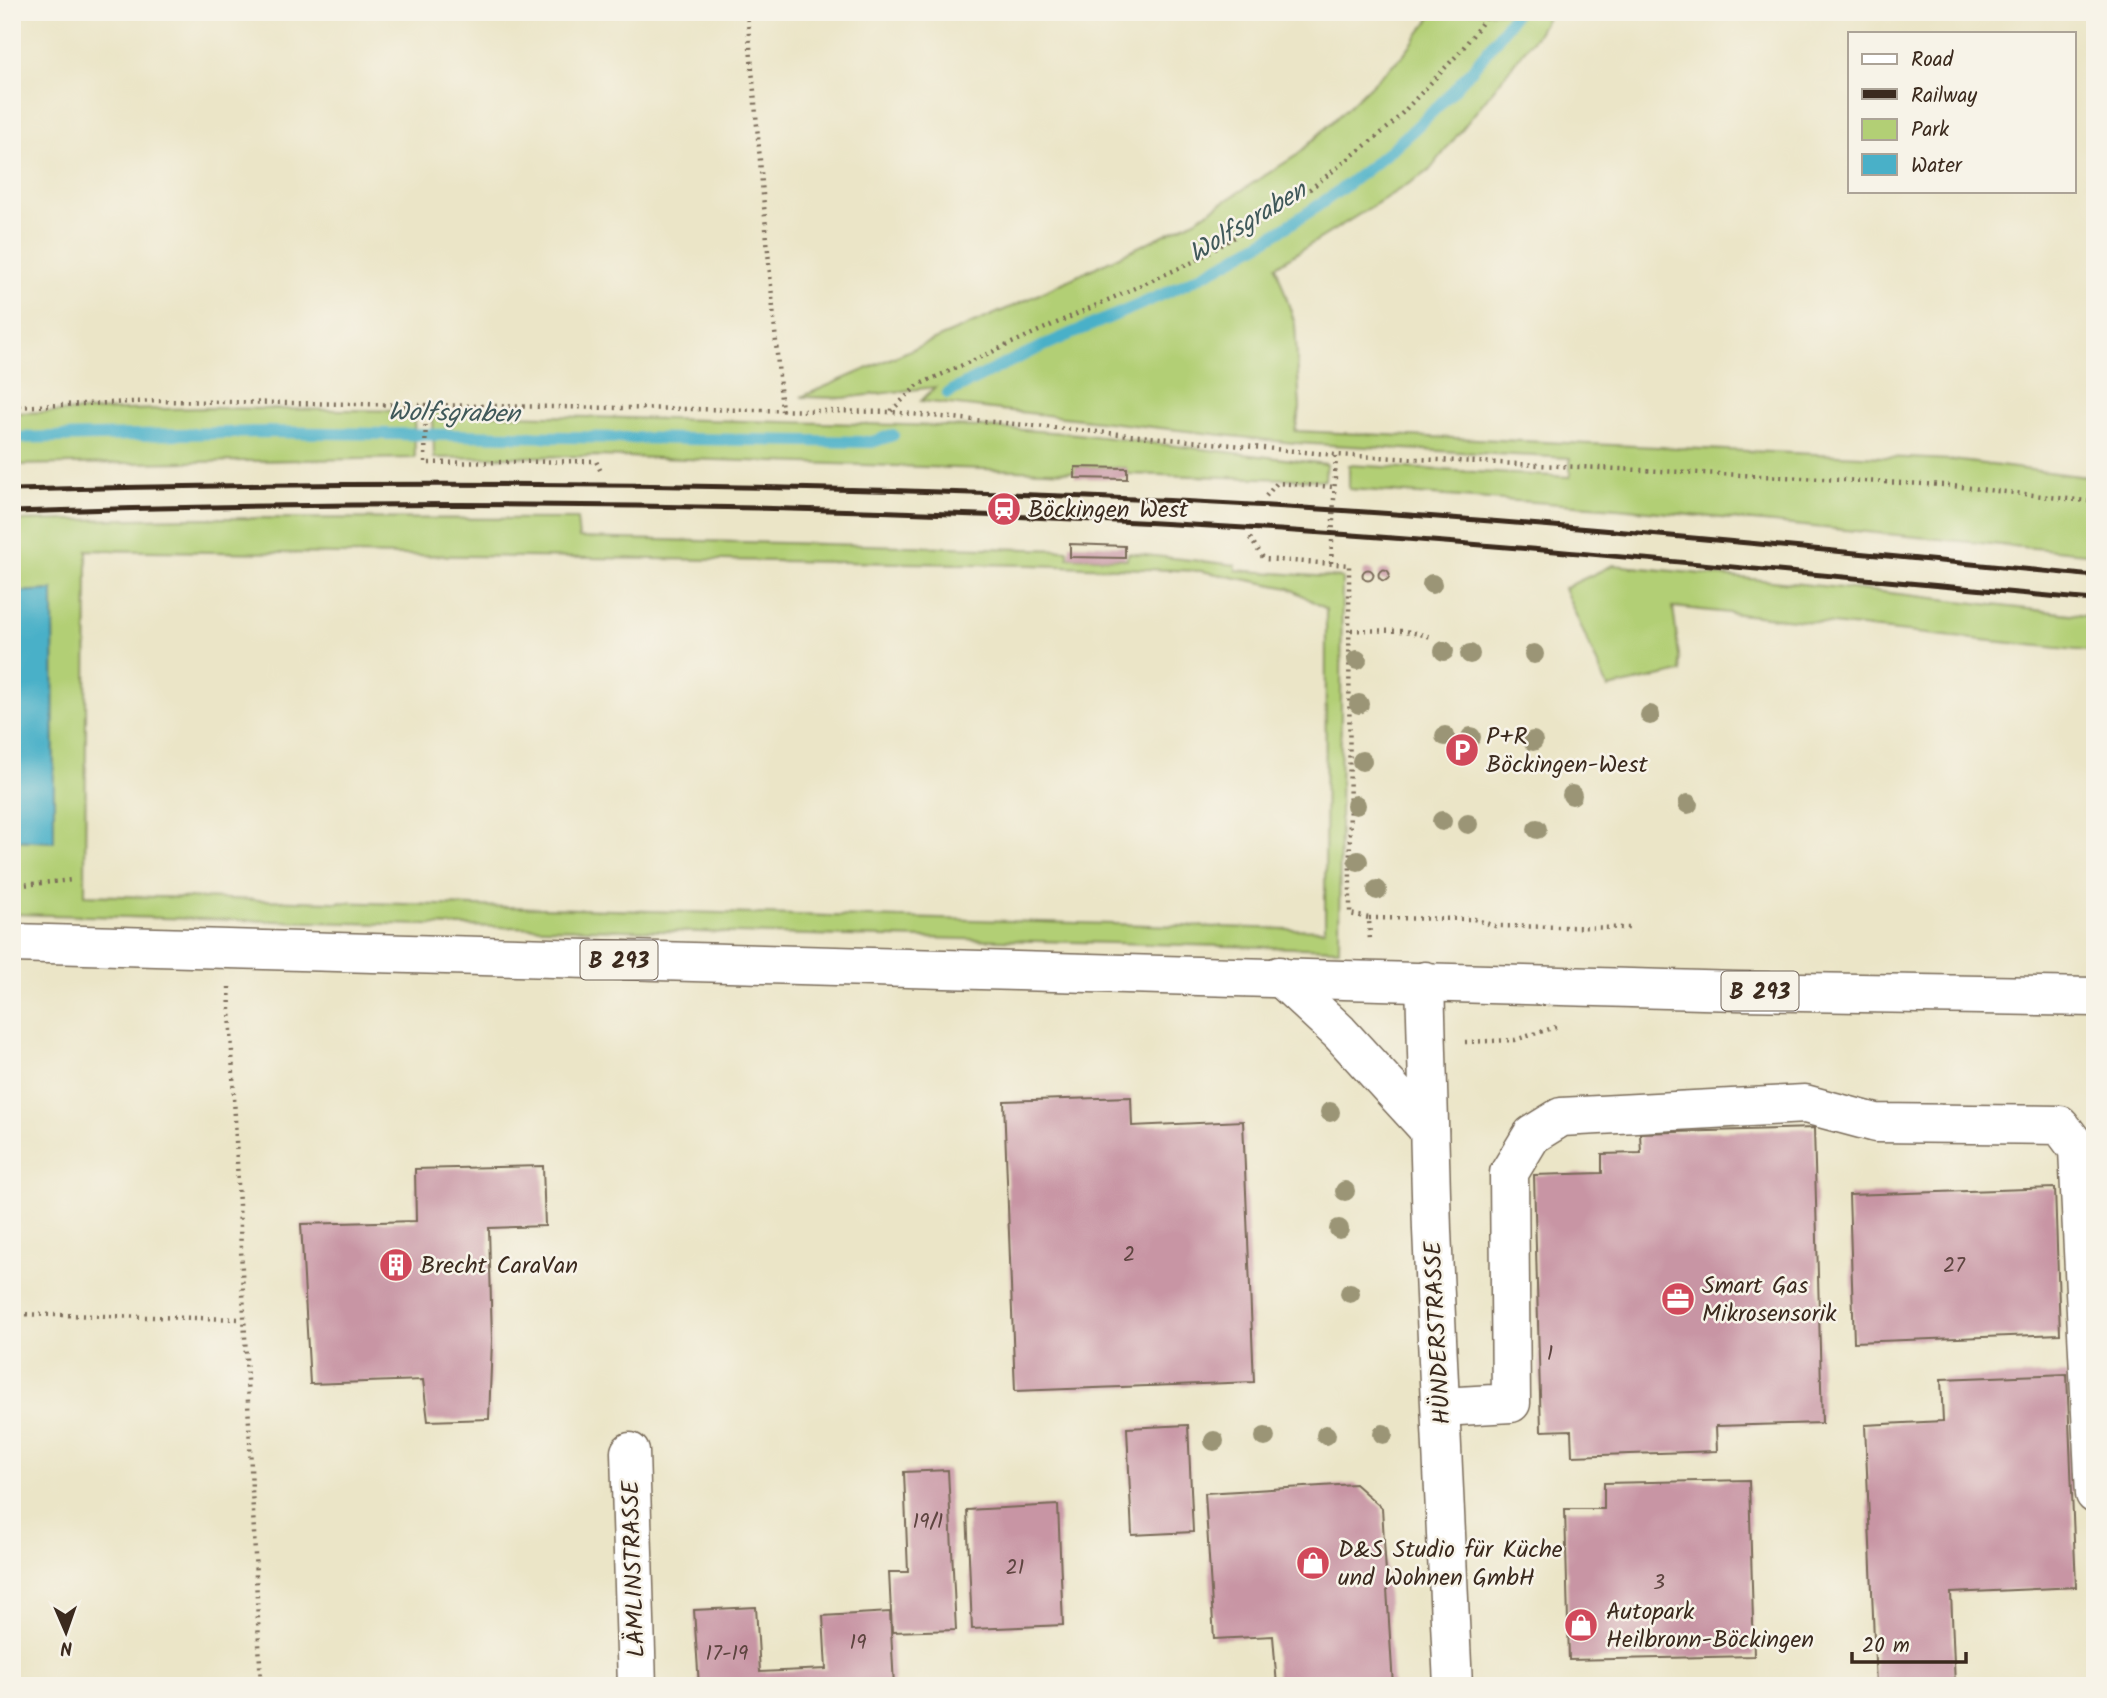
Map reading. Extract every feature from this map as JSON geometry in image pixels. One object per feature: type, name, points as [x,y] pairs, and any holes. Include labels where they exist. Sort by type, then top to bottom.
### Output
[{"type":"main road","name":"B 293","points":[[12,943],[1279,976],[1738,991],[2095,997]]},
{"type":"main road","points":[[1279,976],[1339,1032],[1429,1130]]},
{"type":"main road","name":"HÜNDERSTRASSE","points":[[1425,981],[1453,1686]]},
{"type":"main road","points":[[1441,1407],[1511,1403],[1509,1173],[1532,1135],[1561,1117],[1805,1104],[1877,1124],[2060,1125],[2078,1149],[2095,1494]]},
{"type":"main road","name":"LÄMLINSTRASSE","points":[[630,1452],[637,1686]]},
{"type":"path","points":[[747,12],[782,411]]},
{"type":"path","points":[[891,412],[918,386],[1195,261],[1296,200],[1390,126],[1460,52],[1490,12]]},
{"type":"path","points":[[12,407],[157,401],[891,412],[1083,428],[1336,455],[1944,485],[2095,502]]},
{"type":"path","points":[[426,404],[425,463],[596,461],[602,474]]},
{"type":"path","points":[[1331,563],[1336,455]]},
{"type":"path","points":[[1266,496],[1277,483],[1334,487]]},
{"type":"path","points":[[1250,538],[1264,559],[1349,565],[1350,914]]},
{"type":"path","points":[[1351,630],[1406,631],[1432,636]]},
{"type":"path","points":[[12,886],[72,880]]},
{"type":"path","points":[[1369,918],[1474,919],[1495,926],[1630,928]]},
{"type":"path","points":[[228,950],[261,1686]]},
{"type":"path","points":[[12,1314],[243,1319]]},
{"type":"green space","points":[[1435,12],[1550,12],[1538,33],[1429,171],[1276,266],[1295,324],[1300,408],[1295,431],[1952,460],[2095,478],[2095,554],[1617,508],[1349,489],[1349,465],[1570,477],[1570,458],[1294,443],[921,401],[935,387],[843,398],[801,397],[1018,304],[1195,220],[1297,155],[1403,55]]},
{"type":"green space","points":[[204,408],[414,411],[415,458],[12,465],[12,413]]},
{"type":"green space","points":[[433,413],[982,427],[1077,434],[1326,464],[1325,480],[1127,474],[1126,468],[1076,467],[1075,472],[596,456],[434,458]]},
{"type":"green space","points":[[193,518],[577,519],[579,538],[1068,550],[1068,557],[1127,559],[1128,553],[1236,565],[1236,570],[1342,578],[1339,949],[12,914],[12,840],[54,841],[53,591],[12,592],[12,521]],"holes":[[[87,550],[1030,565],[1201,571],[1289,588],[1326,609],[1325,930],[85,895]]]},
{"type":"green space","points":[[1613,565],[2095,617],[2095,652],[1673,607],[1681,672],[1608,688],[1564,588]]},
{"type":"water","points":[[53,590],[54,842],[12,840],[12,592]]},
{"type":"building","points":[[1075,467],[1127,468],[1127,479],[1075,478]]},
{"type":"building","points":[[1070,544],[1125,546],[1125,558],[1070,557]]},
{"type":"building","points":[[1368,570],[1372,571],[1372,579],[1368,580],[1364,579],[1363,575],[1364,571]]},
{"type":"building","points":[[1384,570],[1388,571],[1388,579],[1384,580],[1380,579],[1379,575],[1380,571]]},
{"type":"building","points":[[1131,1097],[1132,1126],[1243,1121],[1254,1382],[1015,1391],[1004,1101]]},
{"type":"building","name":"Smart Gas Mikrosensorik","points":[[1814,1128],[1822,1423],[1716,1426],[1717,1451],[1572,1456],[1571,1430],[1541,1431],[1534,1175],[1602,1173],[1602,1154],[1641,1153],[1640,1133]]},
{"type":"building","name":"Brecht CaraVan","points":[[543,1166],[545,1226],[489,1228],[492,1340],[489,1419],[428,1421],[423,1380],[310,1384],[301,1224],[416,1221],[415,1169]]},
{"type":"building","points":[[2055,1188],[2060,1334],[1854,1342],[1849,1195]]},
{"type":"building","points":[[2067,1374],[2076,1587],[1951,1593],[1955,1686],[1876,1686],[1865,1425],[1943,1421],[1941,1379]]},
{"type":"building","points":[[1188,1425],[1193,1532],[1132,1535],[1127,1428]]},
{"type":"building","points":[[948,1470],[956,1630],[892,1632],[889,1572],[908,1572],[904,1472]]},
{"type":"building","points":[[1749,1480],[1754,1656],[1569,1660],[1565,1509],[1604,1509],[1604,1483]]},
{"type":"building","points":[[1355,1484],[1382,1508],[1393,1686],[1277,1686],[1273,1636],[1214,1639],[1205,1493]]},
{"type":"building","points":[[1058,1505],[1063,1625],[972,1629],[967,1510]]},
{"type":"building","points":[[756,1607],[760,1672],[826,1669],[823,1616],[890,1612],[894,1686],[699,1686],[694,1610]]},
{"type":"waterway","name":"Wolfsgraben","points":[[948,393],[1035,350],[1175,289],[1239,256],[1284,228],[1371,166],[1412,131],[1485,54],[1516,12]]},
{"type":"waterway","name":"Wolfsgraben","points":[[12,438],[264,432],[872,442],[893,435]]},
{"type":"railway","points":[[12,490],[433,484],[713,486],[1134,499],[1495,521],[2095,576]]},
{"type":"railway","points":[[12,512],[329,505],[488,505],[964,514],[1382,537],[2095,600]]},
{"type":"place","name":"Böckingen West","points":[[1004,509]]},
{"type":"place","name":"P+R Böckingen-West","points":[[1462,750]]},
{"type":"place","name":"Brecht CaraVan","points":[[396,1265]]},
{"type":"place","name":"Smart Gas Mikrosensorik","points":[[1678,1299]]},
{"type":"place","name":"D&S Studio für Küche und Wohnen GmbH","points":[[1313,1563]]},
{"type":"place","name":"Autopark Heilbronn-Böckingen","points":[[1581,1625]]}]
